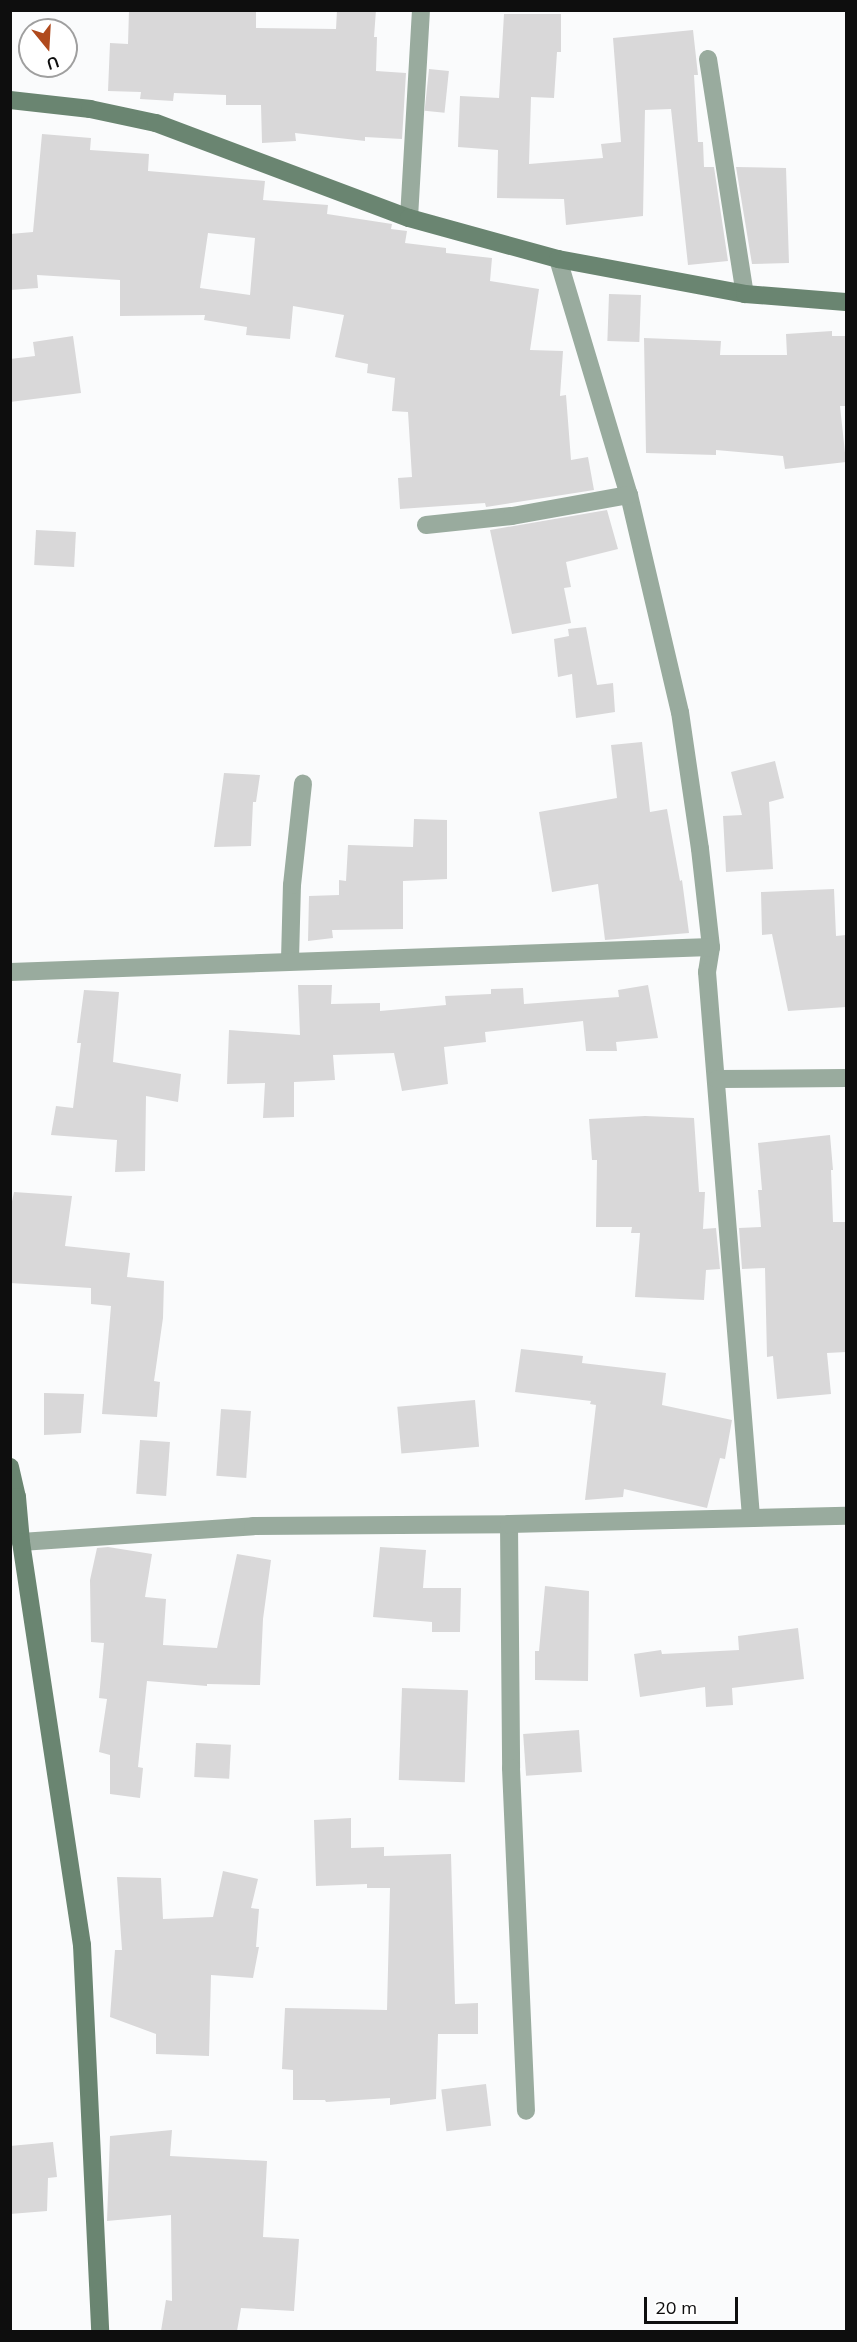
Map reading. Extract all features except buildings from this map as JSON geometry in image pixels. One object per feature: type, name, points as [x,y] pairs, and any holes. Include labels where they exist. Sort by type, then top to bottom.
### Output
[{"type":"main road","points":[[10,100],[90,109],[156,123],[409,218],[558,259],[745,294],[846,302]]},
{"type":"main road","points":[[10,1467],[15,1519],[21,1542],[82,1945],[100,2331]]},
{"type":"street","points":[[409,218],[421,10]]},
{"type":"street","points":[[708,59],[745,294]]},
{"type":"street","points":[[558,259],[628,495],[680,712],[700,849],[711,947],[707,972],[751,1517]]},
{"type":"street","points":[[426,525],[512,516],[628,495]]},
{"type":"street","points":[[290,960],[292,885],[303,784]]},
{"type":"street","points":[[10,972],[290,960],[711,947]]},
{"type":"street","points":[[717,1079],[846,1078]]},
{"type":"street","points":[[21,1542],[254,1526],[509,1524],[846,1516]]},
{"type":"street","points":[[509,1524],[511,1768],[526,2111]]}]
